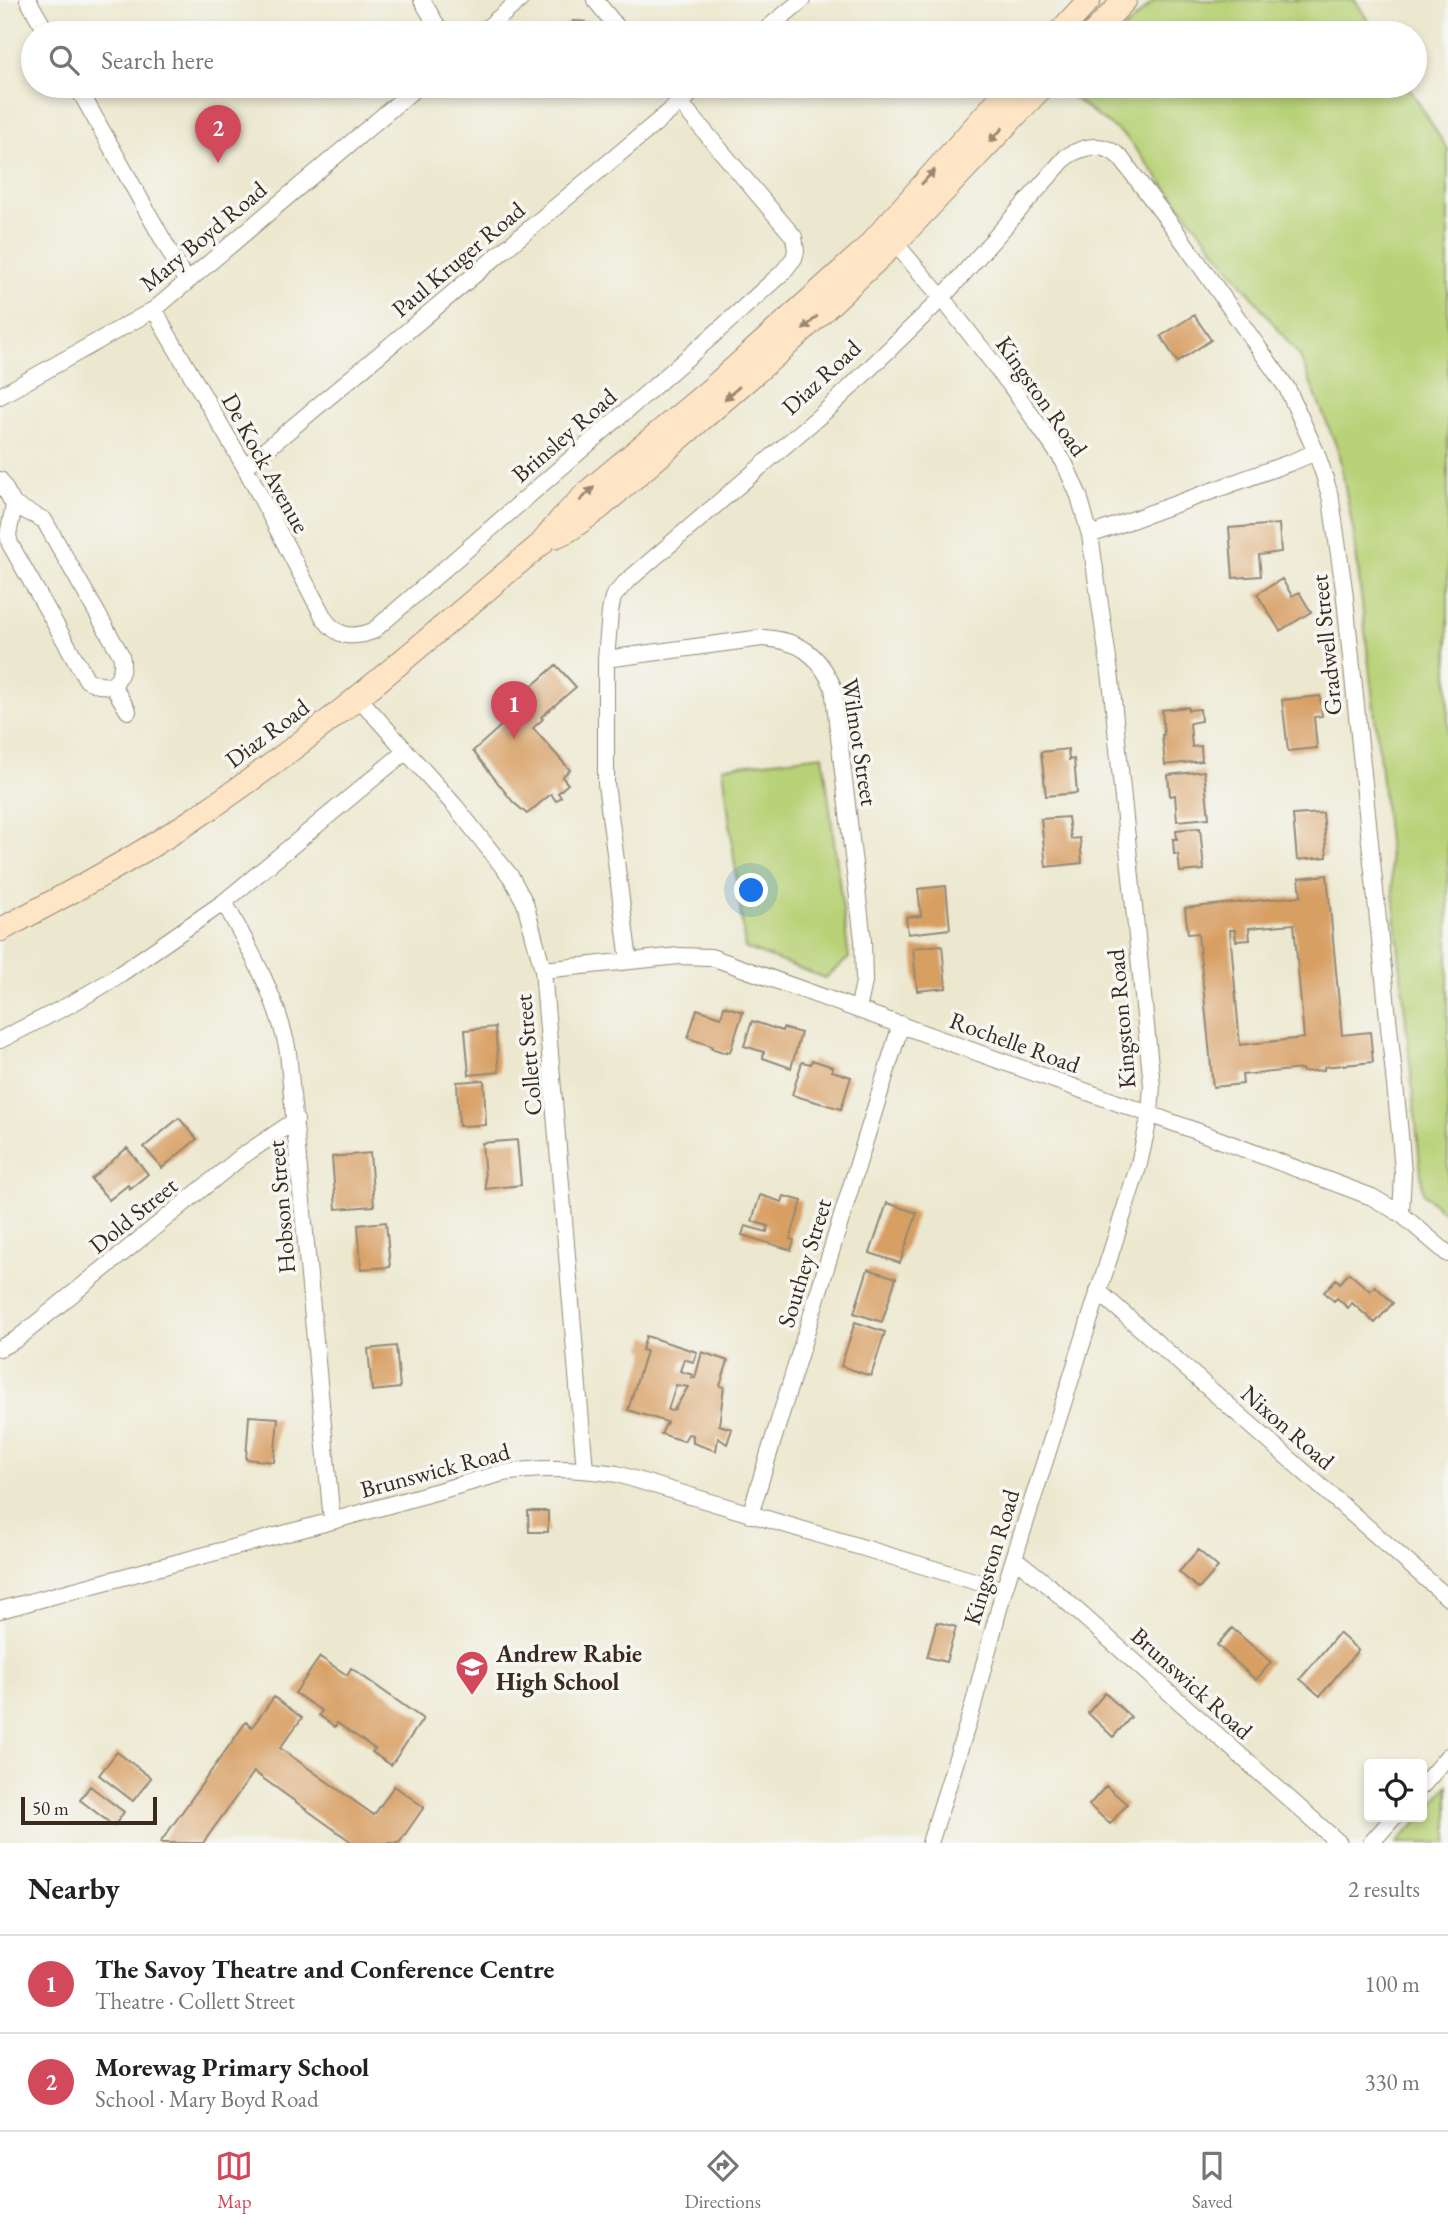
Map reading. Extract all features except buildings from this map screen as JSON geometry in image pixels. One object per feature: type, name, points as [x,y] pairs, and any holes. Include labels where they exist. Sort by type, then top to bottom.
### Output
[{"type":"street","points":[[28,0],[40,21]]},
{"type":"street","points":[[422,0],[433,21]]},
{"type":"street","points":[[495,21],[520,0]]},
{"type":"street","points":[[595,0],[612,21]]},
{"type":"street","points":[[777,21],[802,0]]},
{"type":"street","points":[[1070,21],[1089,0]]},
{"type":"street","points":[[1105,21],[1125,0]]},
{"type":"street","points":[[83,98],[186,281]]},
{"type":"street","name":"Mary Boyd Road","points":[[0,396],[155,309],[404,98]]},
{"type":"street","points":[[676,98],[680,103]]},
{"type":"street","name":"Paul Kruger Road","points":[[245,467],[686,98]]},
{"type":"street","name":"Diaz Road","points":[[889,236],[1001,98]]},
{"type":"street","name":"Diaz Road","points":[[0,930],[125,863],[196,818],[358,697],[541,544],[569,530],[597,509],[783,348],[889,236],[1031,98]]},
{"type":"street","name":"Brinsley Road","points":[[343,635],[355,636],[373,631],[710,338],[783,272],[794,258],[794,237],[680,103]]},
{"type":"street","name":"Diaz Road","points":[[606,659],[611,604],[618,590],[830,407],[942,298],[1066,157],[1078,149],[1098,146]]},
{"type":"street","name":"Gradwell Street","points":[[1098,146],[1114,151],[1121,157],[1287,388],[1316,452],[1331,500],[1344,589],[1400,1134],[1403,1174],[1401,1214]]},
{"type":"street","name":"Kingston Road","points":[[889,236],[1011,386],[1064,462],[1079,496],[1090,535],[1111,680],[1152,1085],[1150,1114],[1139,1164],[1003,1590],[934,1842]]},
{"type":"street","name":"De Kock Avenue","points":[[155,309],[245,467],[324,618],[330,627],[343,635]]},
{"type":"street","points":[[1090,535],[1316,452]]},
{"type":"street","points":[[0,480],[14,505],[44,520],[121,655],[121,672],[113,685]]},
{"type":"street","points":[[14,505],[9,526],[10,544],[87,680],[99,685],[113,685]]},
{"type":"street","name":"Wilmot Street","points":[[606,659],[762,638],[783,639],[800,645],[825,669],[833,687],[863,940],[864,982],[858,1010]]},
{"type":"street","points":[[606,659],[606,784],[629,961]]},
{"type":"street","points":[[113,685],[128,711]]},
{"type":"street","name":"Collett Street","points":[[358,697],[462,814],[511,877],[528,912],[543,970],[585,1470]]},
{"type":"street","points":[[0,1040],[110,981],[225,902],[406,751]]},
{"type":"street","name":"Hobson Street","points":[[225,902],[249,947],[284,1028],[296,1119],[332,1521]]},
{"type":"street","name":"Rochelle Road","points":[[543,970],[679,956],[711,957],[1150,1114],[1371,1197],[1401,1214],[1448,1254]]},
{"type":"street","name":"Southey Street","points":[[750,1515],[901,1024]]},
{"type":"street","name":"Dold Street","points":[[0,1348],[17,1339],[241,1157],[296,1119]]},
{"type":"street","name":"Nixon Road","points":[[1098,1291],[1448,1598]]},
{"type":"street","name":"Brunswick Road","points":[[0,1610],[525,1469],[585,1470],[617,1475],[1003,1590]]},
{"type":"street","name":"Brunswick Road","points":[[1014,1558],[1047,1584],[1339,1843]]},
{"type":"street","points":[[1427,1780],[1448,1756]]},
{"type":"street","points":[[1371,1843],[1390,1822]]},
{"type":"green space","points":[[1155,0],[1355,0],[1368,21],[1133,21]]},
{"type":"green space","points":[[1073,98],[1416,98],[1448,150],[1448,1217],[1423,1193],[1379,752],[1354,535],[1338,450],[1300,357],[1126,137]]},
{"type":"green space","points":[[823,755],[849,958],[825,978],[745,948],[723,767]]},
{"type":"green space","points":[[1448,1785],[1448,1843],[1397,1843],[1417,1822],[1427,1822],[1427,1811]]},
{"type":"place","name":"Morewag Primary School","points":[[218,163]]},
{"type":"place","name":"The Savoy Theatre and Conference Centre","points":[[514,739]]},
{"type":"place","name":"Andrew Rabie High School","points":[[472,1697]]}]
